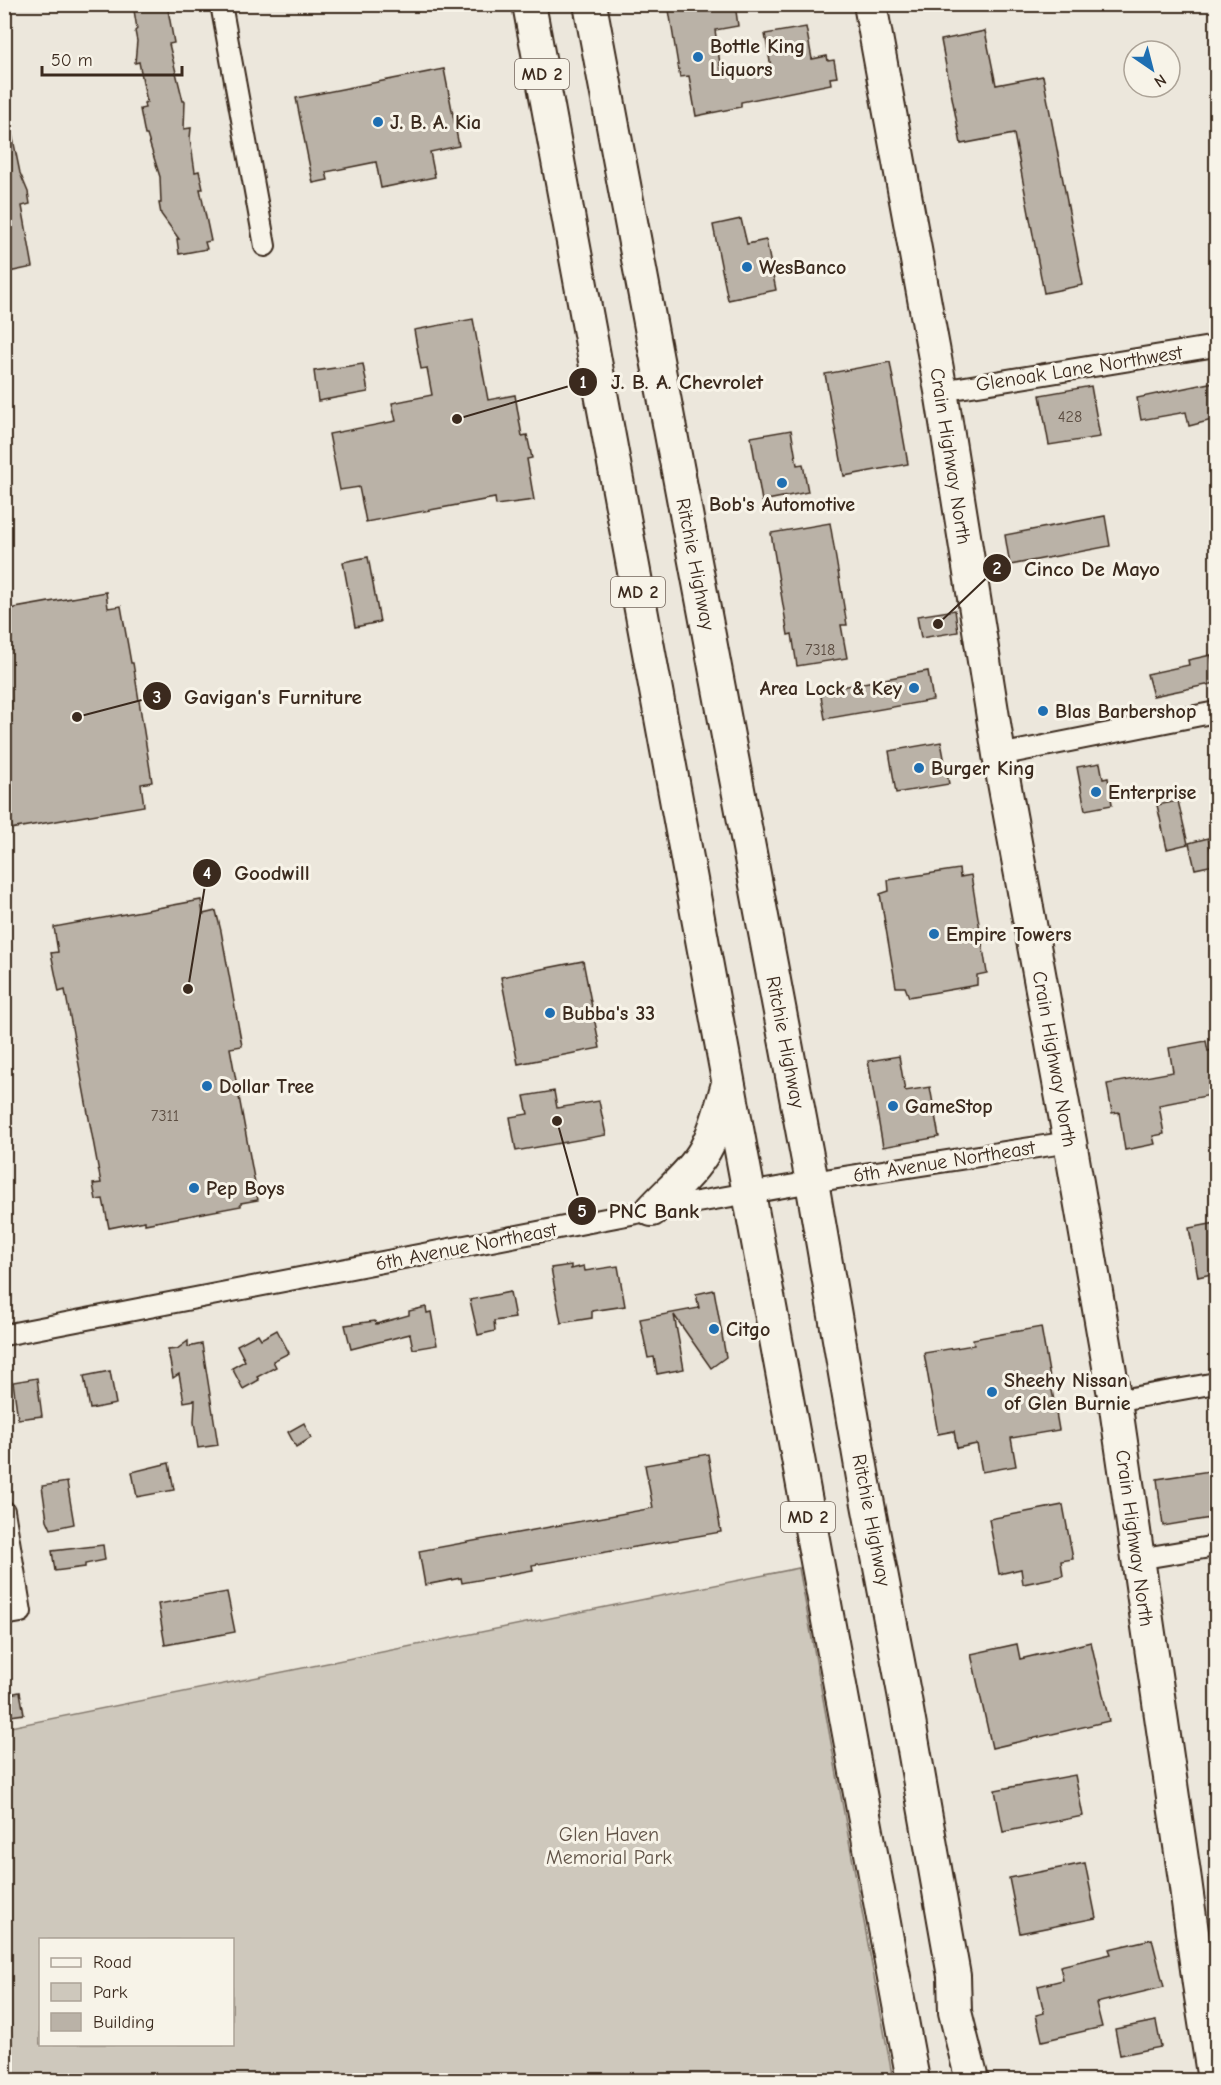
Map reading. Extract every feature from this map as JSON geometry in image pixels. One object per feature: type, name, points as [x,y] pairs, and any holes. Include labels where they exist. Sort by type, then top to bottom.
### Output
[{"type":"main road","name":"MD 2","points":[[529,4],[913,2080]]},
{"type":"main road","name":"Ritchie Highway","points":[[590,4],[812,1182],[863,1478],[954,1976],[955,2012],[972,2080]]},
{"type":"main road","name":"Crain Highway North","points":[[870,4],[941,391],[999,754],[1115,1401],[1214,2080]]},
{"type":"main road","points":[[652,1210],[697,1162],[705,1150],[729,1083]]},
{"type":"street","points":[[221,4],[265,246]]},
{"type":"street","name":"Glenoak Lane Northwest","points":[[941,391],[1216,346]]},
{"type":"street","points":[[999,754],[1216,712]]},
{"type":"street","name":"6th Avenue Northeast","points":[[4,1335],[652,1210],[812,1182],[1070,1142]]},
{"type":"street","points":[[1115,1401],[1216,1383]]},
{"type":"street","points":[[4,1511],[13,1613]]},
{"type":"street","points":[[1138,1559],[1216,1546]]},
{"type":"green space","name":"Glen Haven Memorial Park","points":[[799,1568],[893,2080],[5,2080],[5,1728]]},
{"type":"building","points":[[133,4],[167,4],[174,43],[169,44],[183,101],[185,101],[184,129],[191,128],[190,138],[195,172],[199,171],[203,189],[200,189],[211,241],[205,242],[207,249],[179,254],[177,239],[179,239],[161,214],[160,177],[147,135],[145,135],[140,109],[145,108],[144,103],[147,102],[139,62],[135,63],[137,41],[135,31],[137,29]]},
{"type":"building","points":[[668,4],[735,4],[738,26],[715,30],[722,77],[771,67],[765,34],[806,27],[812,59],[827,56],[828,61],[834,60],[837,77],[830,78],[831,84],[741,102],[741,107],[696,116],[689,76],[680,77]]},
{"type":"building","points":[[985,31],[996,85],[1043,76],[1083,285],[1044,293],[1014,134],[961,144],[941,40]]},
{"type":"building","name":"J. B. A. Kia","points":[[444,69],[459,146],[430,152],[435,177],[381,188],[376,162],[326,172],[328,180],[313,183],[296,98]]},
{"type":"building","points":[[4,129],[11,129],[20,173],[28,192],[30,204],[22,206],[33,267],[4,273]]},
{"type":"building","name":"WesBanco","points":[[741,219],[747,244],[766,240],[776,290],[728,300],[713,225]]},
{"type":"building","points":[[473,319],[488,400],[515,395],[522,436],[527,435],[532,458],[527,459],[534,500],[496,505],[495,498],[366,522],[359,487],[340,490],[329,434],[396,421],[392,403],[432,395],[427,368],[421,369],[414,330]]},
{"type":"building","points":[[890,362],[908,464],[844,476],[825,374]]},
{"type":"building","points":[[363,364],[368,392],[318,401],[314,371]]},
{"type":"building","points":[[1214,382],[1216,419],[1189,426],[1186,412],[1141,420],[1137,398]]},
{"type":"building","points":[[1091,386],[1100,437],[1049,445],[1040,395]]},
{"type":"building","points":[[791,430],[797,465],[803,464],[808,492],[762,501],[751,437]]},
{"type":"building","points":[[1105,516],[1110,546],[1010,565],[1005,535]]},
{"type":"building","points":[[830,523],[847,625],[841,625],[847,658],[797,666],[792,634],[788,635],[771,533]]},
{"type":"building","points":[[368,557],[380,622],[355,627],[343,562]]},
{"type":"building","points":[[106,592],[108,608],[121,606],[131,663],[133,663],[152,782],[141,784],[144,806],[4,830],[4,610]]},
{"type":"building","points":[[955,610],[958,632],[921,638],[917,616]]},
{"type":"building","points":[[1211,655],[1216,683],[1153,696],[1147,674],[1189,665],[1188,660]]},
{"type":"building","points":[[928,671],[933,700],[825,719],[820,691]]},
{"type":"building","name":"Burger King","points":[[941,742],[949,784],[896,793],[889,751]]},
{"type":"building","name":"Enterprise","points":[[1100,763],[1103,779],[1108,778],[1112,805],[1085,810],[1077,767]]},
{"type":"building","points":[[1178,801],[1188,844],[1167,849],[1157,805]]},
{"type":"building","points":[[1208,838],[1214,865],[1195,869],[1189,843]]},
{"type":"building","name":"Empire Towers","points":[[959,869],[960,877],[971,875],[987,973],[977,975],[977,985],[909,997],[905,987],[896,987],[880,894],[889,891],[888,880]]},
{"type":"building","points":[[201,900],[203,914],[216,911],[221,931],[242,1046],[230,1048],[258,1200],[241,1203],[241,1206],[145,1224],[145,1221],[109,1228],[103,1199],[96,1200],[93,1184],[101,1183],[65,990],[59,992],[51,953],[58,952],[54,927]]},
{"type":"building","name":"Bubba's 33","points":[[583,961],[600,1048],[518,1064],[501,977]]},
{"type":"building","points":[[1206,1041],[1208,1051],[1216,1049],[1216,1094],[1159,1105],[1164,1134],[1153,1136],[1155,1144],[1125,1150],[1119,1112],[1112,1113],[1107,1084],[1173,1072],[1169,1048]]},
{"type":"building","points":[[899,1056],[905,1091],[930,1087],[939,1137],[883,1147],[868,1061]]},
{"type":"building","points":[[554,1091],[557,1108],[599,1101],[606,1135],[516,1151],[510,1117],[528,1114],[524,1096]]},
{"type":"building","points":[[1216,1223],[1216,1273],[1198,1277],[1189,1228]]},
{"type":"building","points":[[571,1265],[571,1269],[584,1266],[585,1271],[618,1266],[625,1306],[592,1311],[592,1318],[561,1323],[551,1268]]},
{"type":"building","points":[[714,1290],[726,1357],[711,1368],[674,1315],[684,1369],[657,1374],[654,1357],[648,1358],[640,1319],[699,1308],[696,1294]]},
{"type":"building","points":[[510,1292],[515,1318],[494,1321],[495,1331],[478,1335],[470,1300]]},
{"type":"building","points":[[426,1307],[427,1313],[431,1312],[437,1345],[413,1349],[410,1334],[351,1349],[345,1325],[375,1321],[376,1324],[409,1315],[409,1311]]},
{"type":"building","name":"Sheehy Nissan of Glen Burnie","points":[[1041,1327],[1059,1430],[1011,1438],[1016,1466],[982,1472],[977,1444],[957,1448],[954,1431],[938,1434],[924,1353],[974,1345],[973,1339]]},
{"type":"building","points":[[277,1330],[289,1353],[273,1361],[276,1367],[257,1377],[259,1380],[243,1389],[232,1368],[245,1361],[237,1345],[258,1334],[261,1339]]},
{"type":"building","points":[[188,1341],[188,1347],[202,1344],[218,1445],[198,1448],[194,1422],[195,1400],[184,1402],[179,1374],[173,1378],[168,1350],[177,1349]]},
{"type":"building","points":[[110,1371],[116,1404],[90,1409],[84,1376]]},
{"type":"building","points":[[37,1378],[42,1416],[18,1419],[13,1382]]},
{"type":"building","points":[[304,1423],[311,1438],[296,1447],[288,1432]]},
{"type":"building","points":[[708,1454],[721,1532],[532,1565],[533,1570],[462,1583],[461,1578],[425,1585],[419,1551],[653,1508],[645,1465]]},
{"type":"building","points":[[169,1463],[174,1490],[137,1497],[132,1472]]},
{"type":"building","points":[[1216,1470],[1216,1517],[1163,1526],[1157,1479]]},
{"type":"building","points":[[67,1482],[74,1524],[51,1529],[47,1520],[42,1486]]},
{"type":"building","points":[[1063,1505],[1073,1559],[1061,1561],[1063,1576],[1023,1584],[1021,1569],[999,1574],[989,1519]]},
{"type":"building","points":[[103,1545],[105,1560],[85,1564],[85,1567],[55,1571],[52,1551]]},
{"type":"building","points":[[227,1592],[235,1632],[165,1645],[158,1604]]},
{"type":"building","points":[[1091,1642],[1109,1721],[992,1748],[971,1654],[1017,1644],[1020,1659]]},
{"type":"building","points":[[20,1692],[24,1714],[4,1717],[4,1695]]},
{"type":"building","points":[[1075,1775],[1083,1816],[1003,1832],[995,1790]]},
{"type":"building","points":[[1085,1863],[1096,1918],[1020,1933],[1009,1878]]},
{"type":"building","points":[[1152,1939],[1164,1987],[1096,2003],[1102,2027],[1042,2041],[1036,2015],[1044,2013],[1038,1986],[1063,1980],[1060,1966],[1111,1954],[1109,1949]]},
{"type":"building","points":[[1156,2021],[1161,2047],[1120,2055],[1115,2029]]},
{"type":"place","name":"Bottle King Liquors","points":[[698,57]]},
{"type":"place","name":"J. B. A. Kia","points":[[378,122]]},
{"type":"place","name":"WesBanco","points":[[747,267]]},
{"type":"place","name":"J. B. A. Chevrolet","points":[[457,419]]},
{"type":"place","name":"Bob's Automotive","points":[[782,483]]},
{"type":"place","name":"Cinco De Mayo","points":[[938,624]]},
{"type":"place","name":"Area Lock & Key","points":[[914,688]]},
{"type":"place","name":"Blas Barbershop","points":[[1043,711]]},
{"type":"place","name":"Gavigan's Furniture","points":[[77,717]]},
{"type":"place","name":"Burger King","points":[[919,768]]},
{"type":"place","name":"Enterprise","points":[[1096,792]]},
{"type":"place","name":"Empire Towers","points":[[934,934]]},
{"type":"place","name":"Goodwill","points":[[188,989]]},
{"type":"place","name":"Bubba's 33","points":[[550,1013]]},
{"type":"place","name":"Dollar Tree","points":[[207,1086]]},
{"type":"place","name":"GameStop","points":[[893,1106]]},
{"type":"place","name":"PNC Bank","points":[[557,1121]]},
{"type":"place","name":"Pep Boys","points":[[194,1188]]},
{"type":"place","name":"Citgo","points":[[714,1329]]},
{"type":"place","name":"Sheehy Nissan of Glen Burnie","points":[[992,1392]]}]
